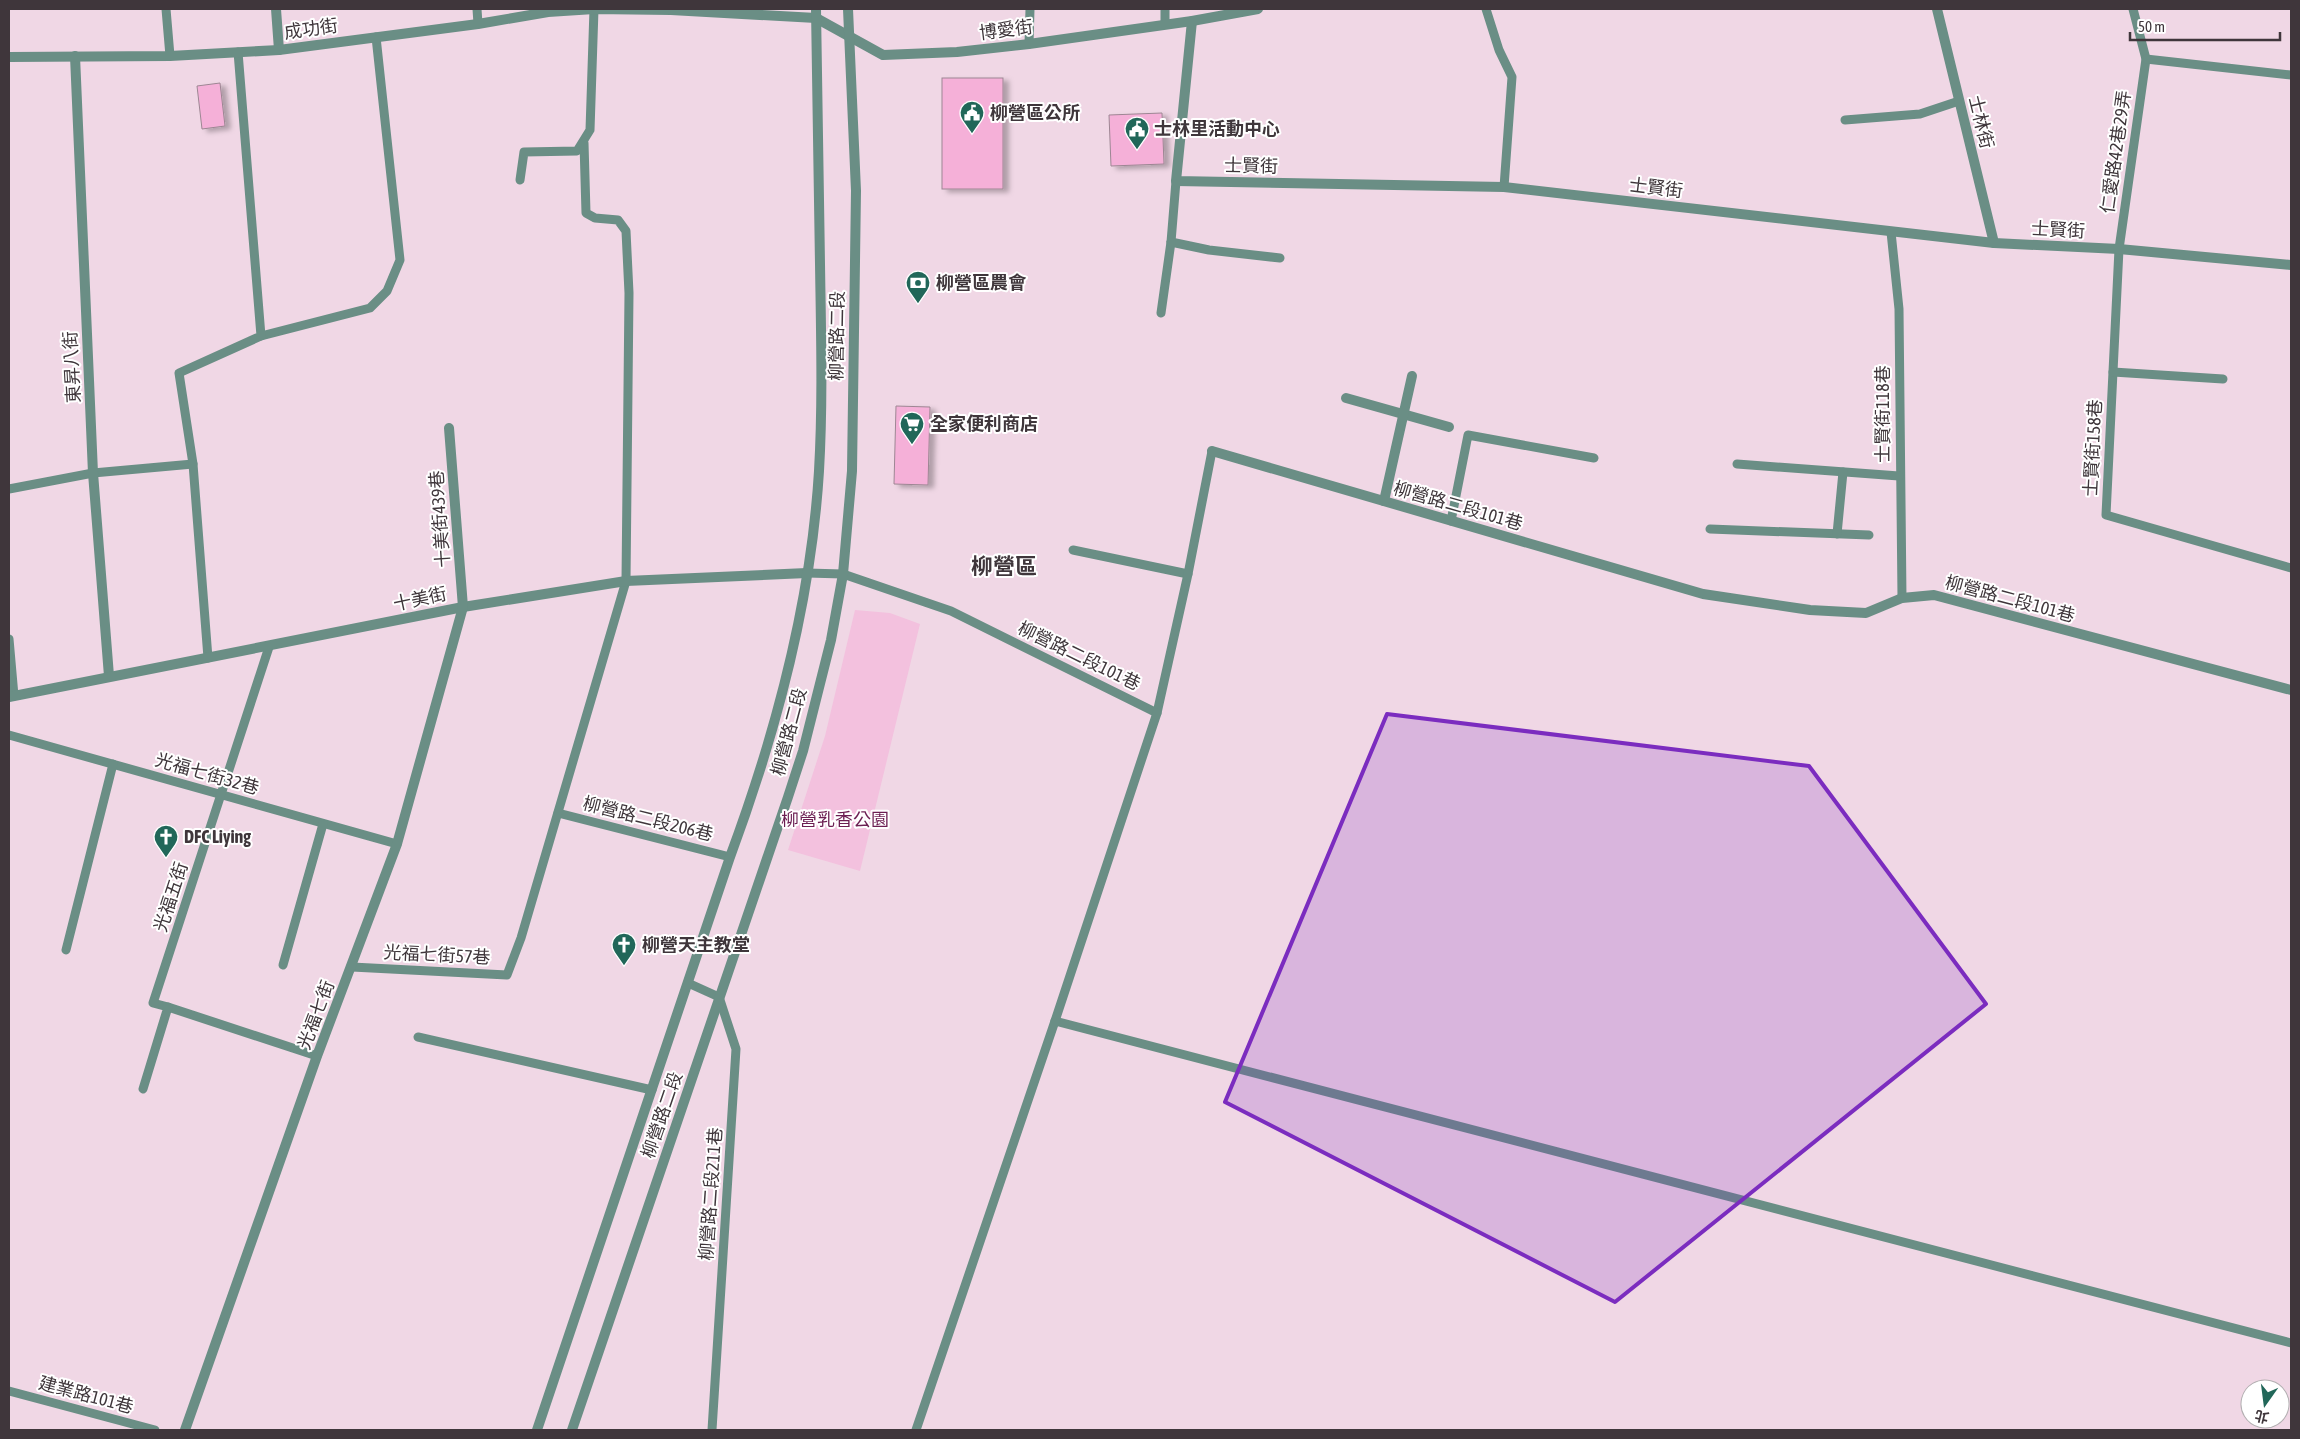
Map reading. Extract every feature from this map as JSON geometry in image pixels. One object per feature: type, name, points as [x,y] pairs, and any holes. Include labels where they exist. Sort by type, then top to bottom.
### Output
[{"type":"street","points":[[276,9],[279,50]]},
{"type":"street","name":"成功街","points":[[9,57],[170,56],[279,50],[478,24],[548,10],[594,9],[816,13],[849,38]]},
{"type":"street","name":"柳營路二段","points":[[572,1430],[803,752],[831,640],[843,574],[852,471],[856,191],[848,9]]},
{"type":"street","name":"博愛街","points":[[849,38],[883,55],[957,52],[1192,21],[1258,9]]},
{"type":"street","name":"士林街","points":[[1937,9],[1994,243]]},
{"type":"street","name":"柳營路二段","points":[[537,1430],[769,745],[798,627],[807,573],[819,471],[820,316],[816,13]]},
{"type":"street","points":[[1176,181],[1192,21]]},
{"type":"street","name":"東昇八街","points":[[75,56],[93,474],[109,676]]},
{"type":"street","name":"士賢街","points":[[1176,181],[1504,187],[1994,243],[2119,249],[2291,265]]},
{"type":"street","points":[[1384,501],[1412,376]]},
{"type":"street","points":[[1346,398],[1449,428]]},
{"type":"street","name":"十美街439巷","points":[[449,428],[463,607]]},
{"type":"street","name":"柳營路二段101巷","points":[[1212,450],[1702,594],[1810,610],[1866,613],[1902,598],[1934,595],[2291,690]]},
{"type":"street","name":"十美街","points":[[11,696],[269,647],[463,607],[626,581],[807,573]]},
{"type":"street","name":"光福七街","points":[[185,1430],[317,1056],[352,967],[396,844],[463,607]]},
{"type":"lane","points":[[166,9],[170,56]]},
{"type":"lane","points":[[477,9],[478,24]]},
{"type":"lane","points":[[520,180],[524,152],[577,151],[584,143],[590,130],[594,9]]},
{"type":"lane","points":[[1029,44],[1030,9]]},
{"type":"lane","points":[[1165,9],[1165,24]]},
{"type":"lane","points":[[1486,9],[1485,12],[1499,50],[1512,77],[1504,187]]},
{"type":"lane","points":[[2133,9],[2146,59],[2291,75]]},
{"type":"lane","points":[[208,658],[193,464],[179,373],[261,336],[370,308],[387,291],[400,260],[376,37]]},
{"type":"lane","points":[[238,52],[261,336]]},
{"type":"lane","name":"仁愛路42巷29弄","points":[[2119,249],[2146,59]]},
{"type":"lane","points":[[1845,120],[1920,114],[1959,101]]},
{"type":"lane","points":[[558,813],[626,581],[629,293],[626,231],[618,220],[595,218],[586,213],[584,143]]},
{"type":"lane","points":[[1161,313],[1171,242],[1176,181]]},
{"type":"lane","name":"士賢街118巷","points":[[1891,232],[1899,309],[1899,476],[1902,598]]},
{"type":"lane","points":[[1171,242],[1209,250],[1280,258]]},
{"type":"lane","name":"士賢街158巷","points":[[2119,249],[2106,515],[2291,568]]},
{"type":"lane","points":[[2113,372],[2223,379]]},
{"type":"lane","points":[[1451,521],[1468,435],[1594,458]]},
{"type":"lane","name":"柳營路二段101巷","points":[[843,574],[951,611],[1157,713],[1188,574],[1212,450]]},
{"type":"lane","points":[[9,489],[93,474],[193,464]]},
{"type":"lane","points":[[1737,464],[1899,476]]},
{"type":"lane","points":[[1837,534],[1843,472]]},
{"type":"lane","points":[[1710,529],[1869,535]]},
{"type":"lane","points":[[1072,550],[1188,574]]},
{"type":"lane","name":"十美街","points":[[807,573],[843,574]]},
{"type":"lane","points":[[9,638],[11,696]]},
{"type":"lane","name":"光福五街","points":[[168,1007],[153,1003],[269,647]]},
{"type":"lane","points":[[916,1430],[1157,713]]},
{"type":"lane","name":"光福七街32巷","points":[[9,735],[396,844]]},
{"type":"lane","points":[[66,950],[113,764]]},
{"type":"lane","name":"柳營路二段206巷","points":[[558,813],[730,857]]},
{"type":"lane","name":"光福七街57巷","points":[[352,967],[507,975],[521,938],[558,813]]},
{"type":"lane","points":[[283,965],[323,824]]},
{"type":"lane","points":[[688,983],[719,997]]},
{"type":"lane","name":"柳營路二段211巷","points":[[712,1430],[736,1049],[719,997]]},
{"type":"lane","points":[[143,1089],[168,1007],[317,1056]]},
{"type":"lane","points":[[1055,1021],[2291,1343]]},
{"type":"lane","points":[[418,1037],[652,1090]]},
{"type":"lane","name":"建業路101巷","points":[[9,1391],[155,1430]]},
{"type":"highlighted area","points":[[1387,714],[1809,766],[1986,1004],[1615,1302],[1225,1102]]},
{"type":"green space","name":"柳營乳香公園","points":[[855,610],[890,613],[920,624],[860,871],[788,850],[825,736]]},
{"type":"building","name":"柳營區公所","points":[[942,78],[1003,78],[1003,189],[942,189]]},
{"type":"building","points":[[220,83],[225,126],[202,129],[197,86]]},
{"type":"building","name":"士林里活動中心","points":[[1162,113],[1164,164],[1111,166],[1109,115]]},
{"type":"building","name":"全家便利商店","points":[[896,406],[930,407],[928,485],[894,484]]},
{"type":"place","name":"柳營區公所","points":[[972,134]]},
{"type":"place","name":"士林里活動中心","points":[[1137,150]]},
{"type":"place","name":"柳營區農會","points":[[918,304]]},
{"type":"place","name":"全家便利商店","points":[[912,445]]},
{"type":"place","name":"DFC Liying","points":[[166,858]]},
{"type":"place","name":"柳營天主教堂","points":[[624,966]]},
{"type":"district","name":"柳營區","points":[[1004,566]]}]
